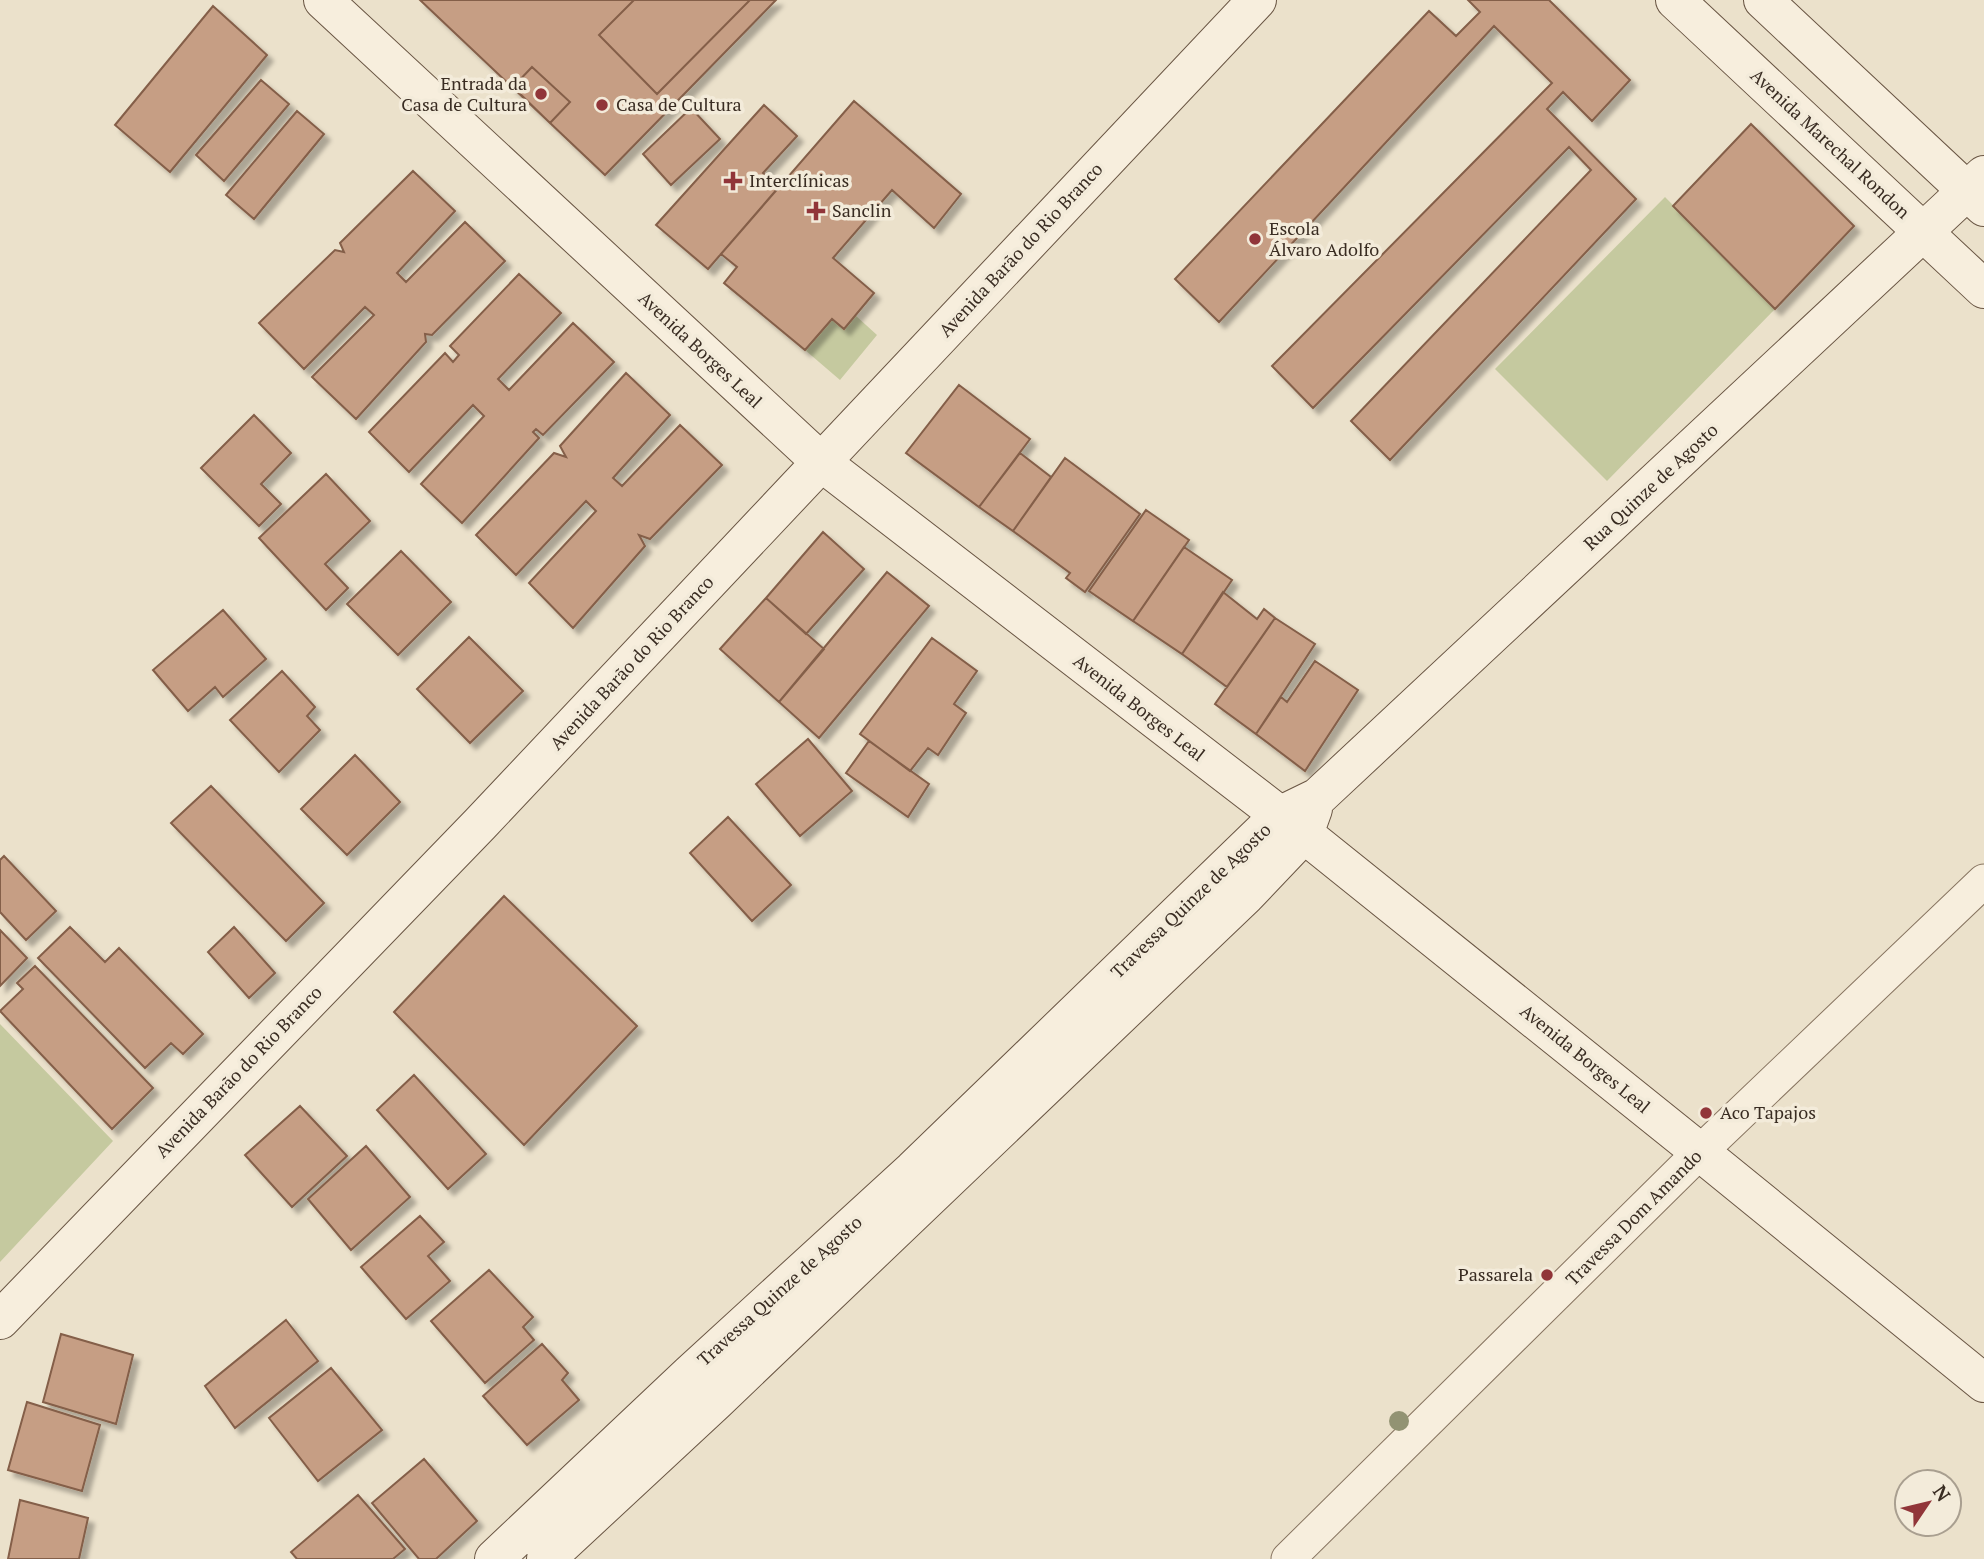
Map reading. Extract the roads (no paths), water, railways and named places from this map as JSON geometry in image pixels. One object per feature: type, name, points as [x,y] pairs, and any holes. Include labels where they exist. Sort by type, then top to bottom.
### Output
[{"type":"street","name":"Avenida Borges Leal","points":[[323,0],[821,463],[1291,825],[1984,1383]]},
{"type":"street","name":"Avenida Barão do Rio Branco","points":[[0,1320],[480,824],[1257,0]]},
{"type":"street","points":[[1763,0],[1978,191]]},
{"type":"street","name":"Avenida Marechal Rondon","points":[[1681,2],[1984,289]]},
{"type":"street","name":"Rua Quinze de Agosto","points":[[1318,797],[1924,233],[1978,191]]},
{"type":"street","name":"Travessa Quinze de Agosto","points":[[546,1559],[716,1401],[924,1181],[1318,797]]},
{"type":"street","name":"Travessa Dom Amando","points":[[1288,1559],[1700,1152],[1984,881]]},
{"type":"street","name":"Travessa Quinze de Agosto","points":[[494,1559],[690,1374],[924,1181]]},
{"type":"street","points":[[690,1374],[716,1401]]},
{"type":"place","name":"Entrada da Casa de Cultura","points":[[541,94]]},
{"type":"place","name":"Casa de Cultura","points":[[602,105]]},
{"type":"place","name":"Interclínicas","points":[[733,181]]},
{"type":"place","name":"Sanclin","points":[[816,211]]},
{"type":"place","name":"Escola Álvaro Adolfo","points":[[1255,239]]},
{"type":"place","name":"Aco Tapajos","points":[[1706,1113]]},
{"type":"place","name":"Passarela","points":[[1547,1275]]}]
